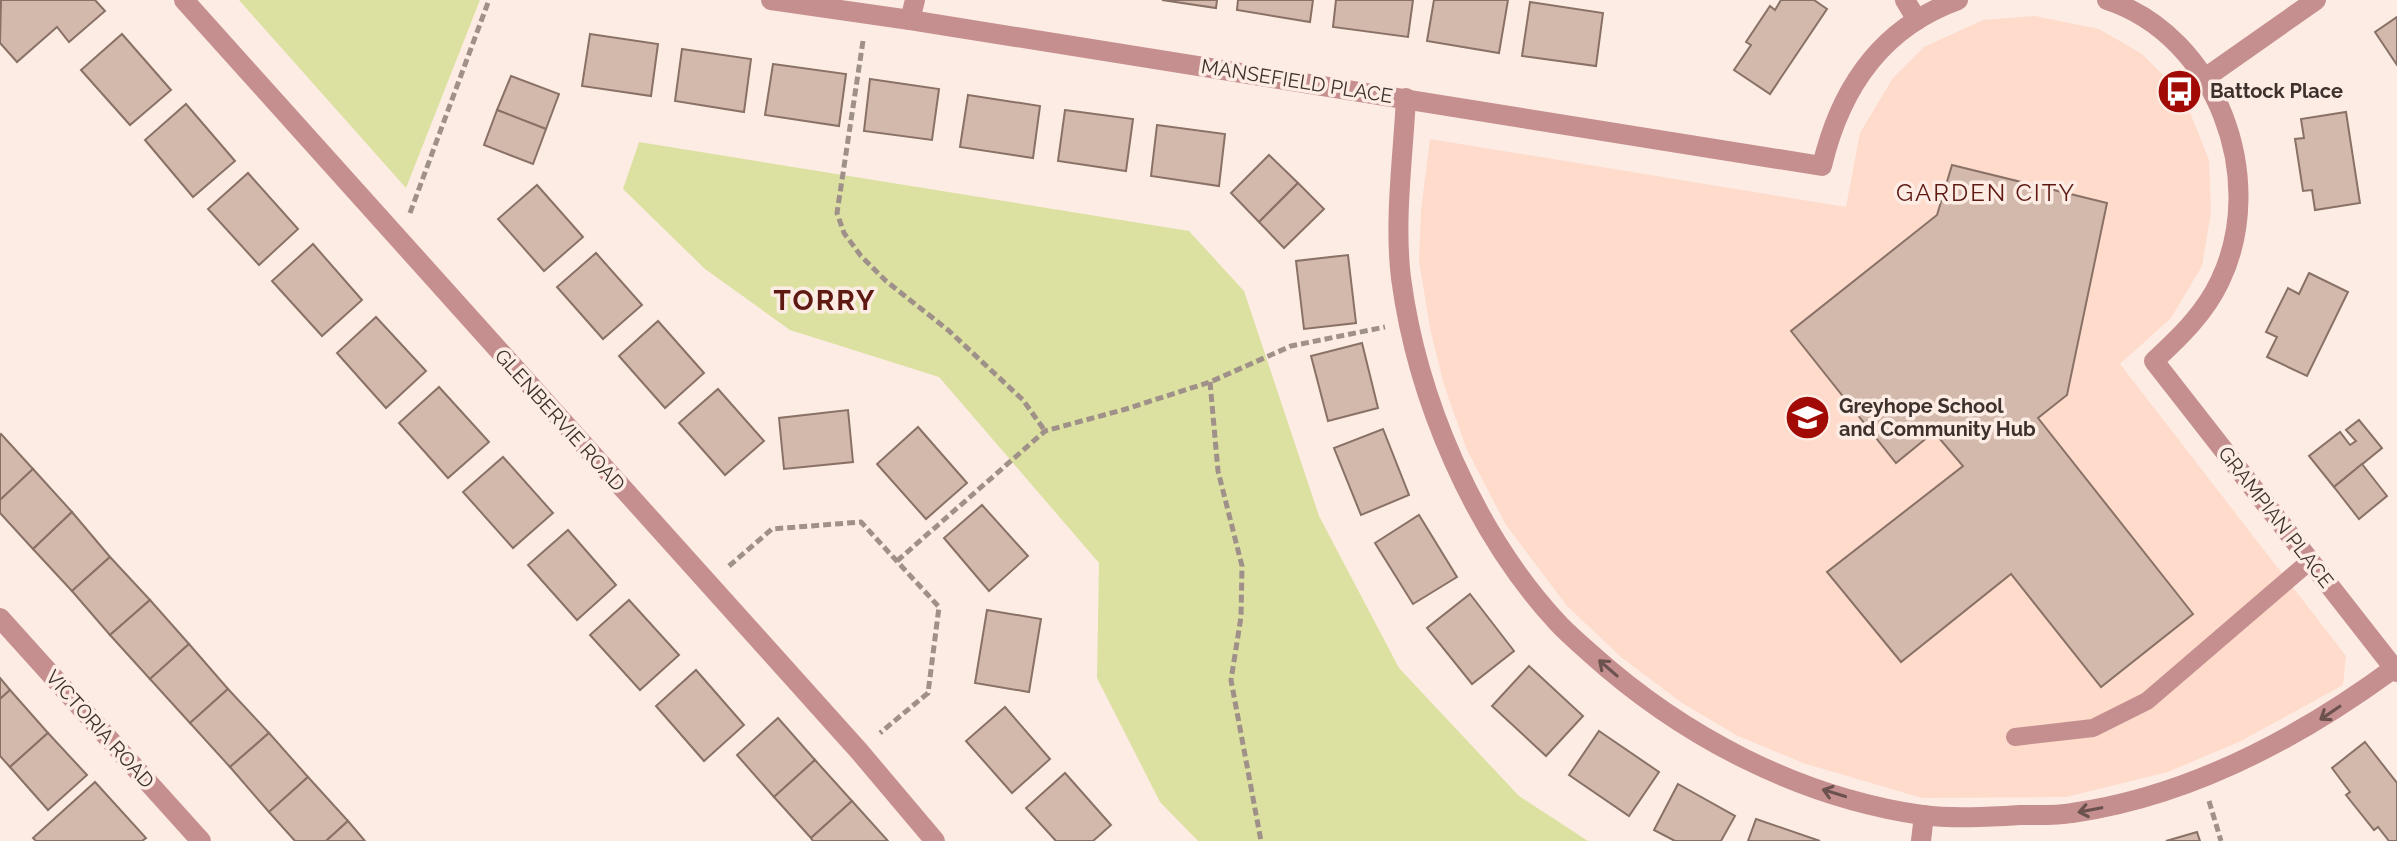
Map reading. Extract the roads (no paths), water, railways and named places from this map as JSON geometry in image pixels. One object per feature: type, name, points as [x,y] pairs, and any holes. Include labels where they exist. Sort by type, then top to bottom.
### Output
[{"type":"street","name":"GLENBERVIE ROAD","points":[[184,0],[859,751],[935,841]]},
{"type":"street","name":"MANSEFIELD PLACE","points":[[771,0],[867,14],[913,10],[1406,98],[1822,166],[1830,131],[1844,98],[1864,68],[1889,42],[1917,20]]},
{"type":"street","points":[[1905,0],[1917,20],[1958,0]]},
{"type":"street","points":[[2107,0],[2148,21],[2179,47],[2205,78],[2316,0]]},
{"type":"street","name":"GRAMPIAN PLACE","points":[[2205,78],[2228,126],[2239,177],[2237,230],[2221,280],[2193,325],[2154,361],[2396,669]]},
{"type":"street","points":[[1406,98],[1399,229],[1401,276],[1428,391],[1472,501],[1498,543],[1557,623],[1613,673],[1673,719],[1733,752],[1796,781],[1858,800],[1924,815],[2070,814],[2121,803],[2250,758],[2307,728],[2396,669]]},
{"type":"street","name":"VICTORIA ROAD","points":[[0,618],[201,841]]},
{"type":"street","points":[[1921,841],[1924,815]]},
{"type":"lane","points":[[2015,737],[2093,728],[2147,701],[2310,561]]},
{"type":"place","name":"Battock Place","points":[[2179,91]]},
{"type":"place","name":"Greyhope School and Community Hub","points":[[1808,417]]},
{"type":"district","name":"GARDEN CITY","points":[[1986,192]]},
{"type":"district","name":"TORRY","points":[[825,300]]}]
